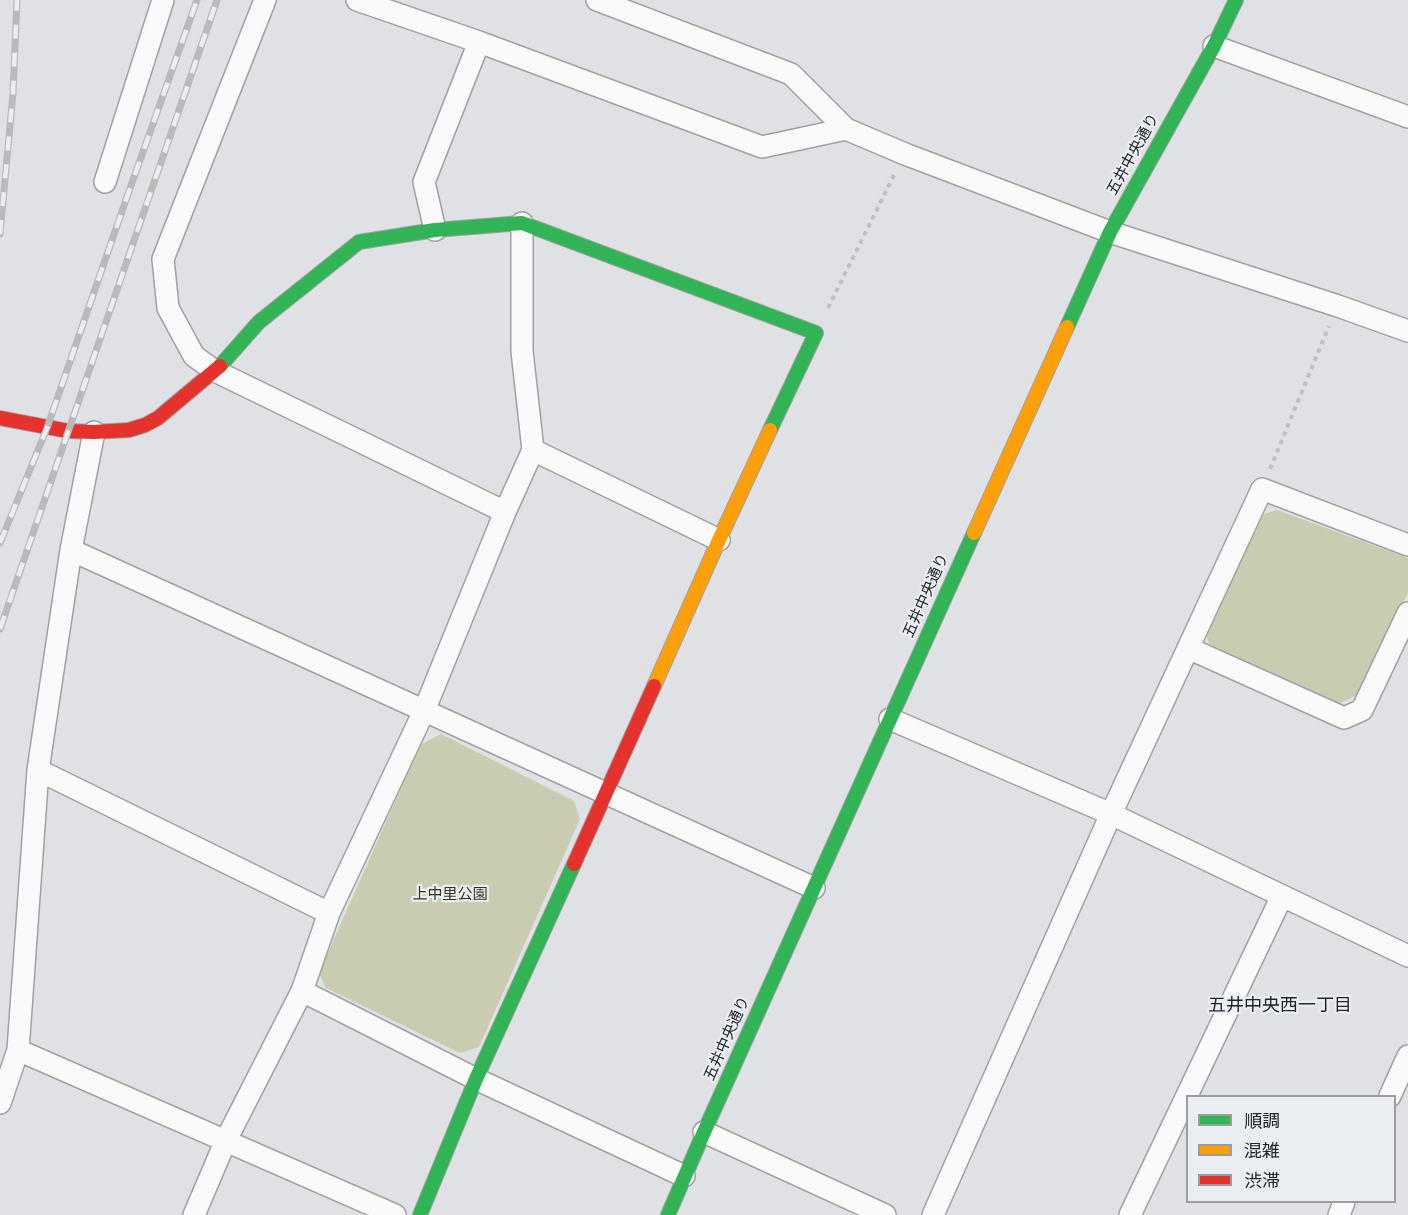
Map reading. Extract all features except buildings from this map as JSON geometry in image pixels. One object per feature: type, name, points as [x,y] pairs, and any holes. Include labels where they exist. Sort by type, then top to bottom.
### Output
[{"type":"street","points":[[105,182],[163,0]]},
{"type":"street","points":[[265,0],[164,258],[168,308],[194,356],[215,371],[505,512]]},
{"type":"street","points":[[357,0],[478,42],[762,147],[846,129]]},
{"type":"street","points":[[597,0],[791,74],[846,129],[905,154],[1110,232],[1408,331]]},
{"type":"street","name":"五井中央通り","points":[[668,1215],[1110,232],[1214,46],[1236,0]]},
{"type":"street","points":[[435,230],[424,182],[478,42]]},
{"type":"street","points":[[1214,46],[1408,117]]},
{"type":"street","points":[[194,1215],[226,1140],[302,991],[329,913],[424,711],[505,512],[533,450],[522,351],[522,223]]},
{"type":"street","points":[[0,418],[47,428],[93,432],[129,430],[145,425],[158,418],[215,371],[259,322],[359,242],[435,230],[522,223],[816,333],[719,540],[476,1079],[420,1215]]},
{"type":"street","points":[[0,1103],[18,1050],[39,770],[71,550],[93,432]]},
{"type":"street","points":[[533,450],[719,540]]},
{"type":"street","points":[[933,1215],[1111,814],[1262,489],[1408,545]]},
{"type":"street","points":[[71,550],[814,888]]},
{"type":"street","points":[[1188,648],[1344,718],[1362,710],[1408,613]]},
{"type":"street","points":[[890,719],[1111,814],[1408,956]]},
{"type":"street","points":[[39,770],[329,913]]},
{"type":"street","points":[[1187,1095],[1282,896]]},
{"type":"street","points":[[302,991],[476,1079],[684,1176]]},
{"type":"street","points":[[18,1050],[395,1215]]},
{"type":"street","points":[[1390,1095],[1408,1056]]},
{"type":"street","points":[[1130,1215],[1186,1097]]},
{"type":"street","points":[[704,1132],[885,1215]]},
{"type":"path","points":[[816,333],[905,154]]},
{"type":"path","points":[[1262,489],[1338,306]]},
{"type":"green space","points":[[1277,510],[1408,558],[1408,593],[1358,695],[1338,704],[1209,644],[1206,632],[1264,514]]},
{"type":"green space","name":"上中里公園","points":[[441,734],[574,801],[580,819],[479,1047],[460,1053],[326,988],[319,973],[420,745]]},
{"type":"railway","points":[[0,234],[13,93],[17,0]]},
{"type":"railway","points":[[0,543],[47,428],[197,0]]},
{"type":"railway","points":[[0,629],[217,0]]},
{"type":"traffic: fast","points":[[1067,327],[1110,232],[1214,46],[1236,0]]},
{"type":"traffic: fast","points":[[220,366],[259,322],[359,242],[435,230],[522,223],[816,333],[770,430]]},
{"type":"traffic: fast","points":[[668,1215],[974,533]]},
{"type":"traffic: fast","points":[[420,1215],[476,1079],[574,864]]},
{"type":"traffic: slow","points":[[974,533],[1067,327]]},
{"type":"traffic: slow","points":[[654,686],[770,430]]},
{"type":"traffic: jam","points":[[0,418],[68,431],[129,430],[158,418],[220,366]]},
{"type":"traffic: jam","points":[[574,864],[654,686]]},
{"type":"district","name":"五井中央西一丁目","points":[[1280,1007]]}]
